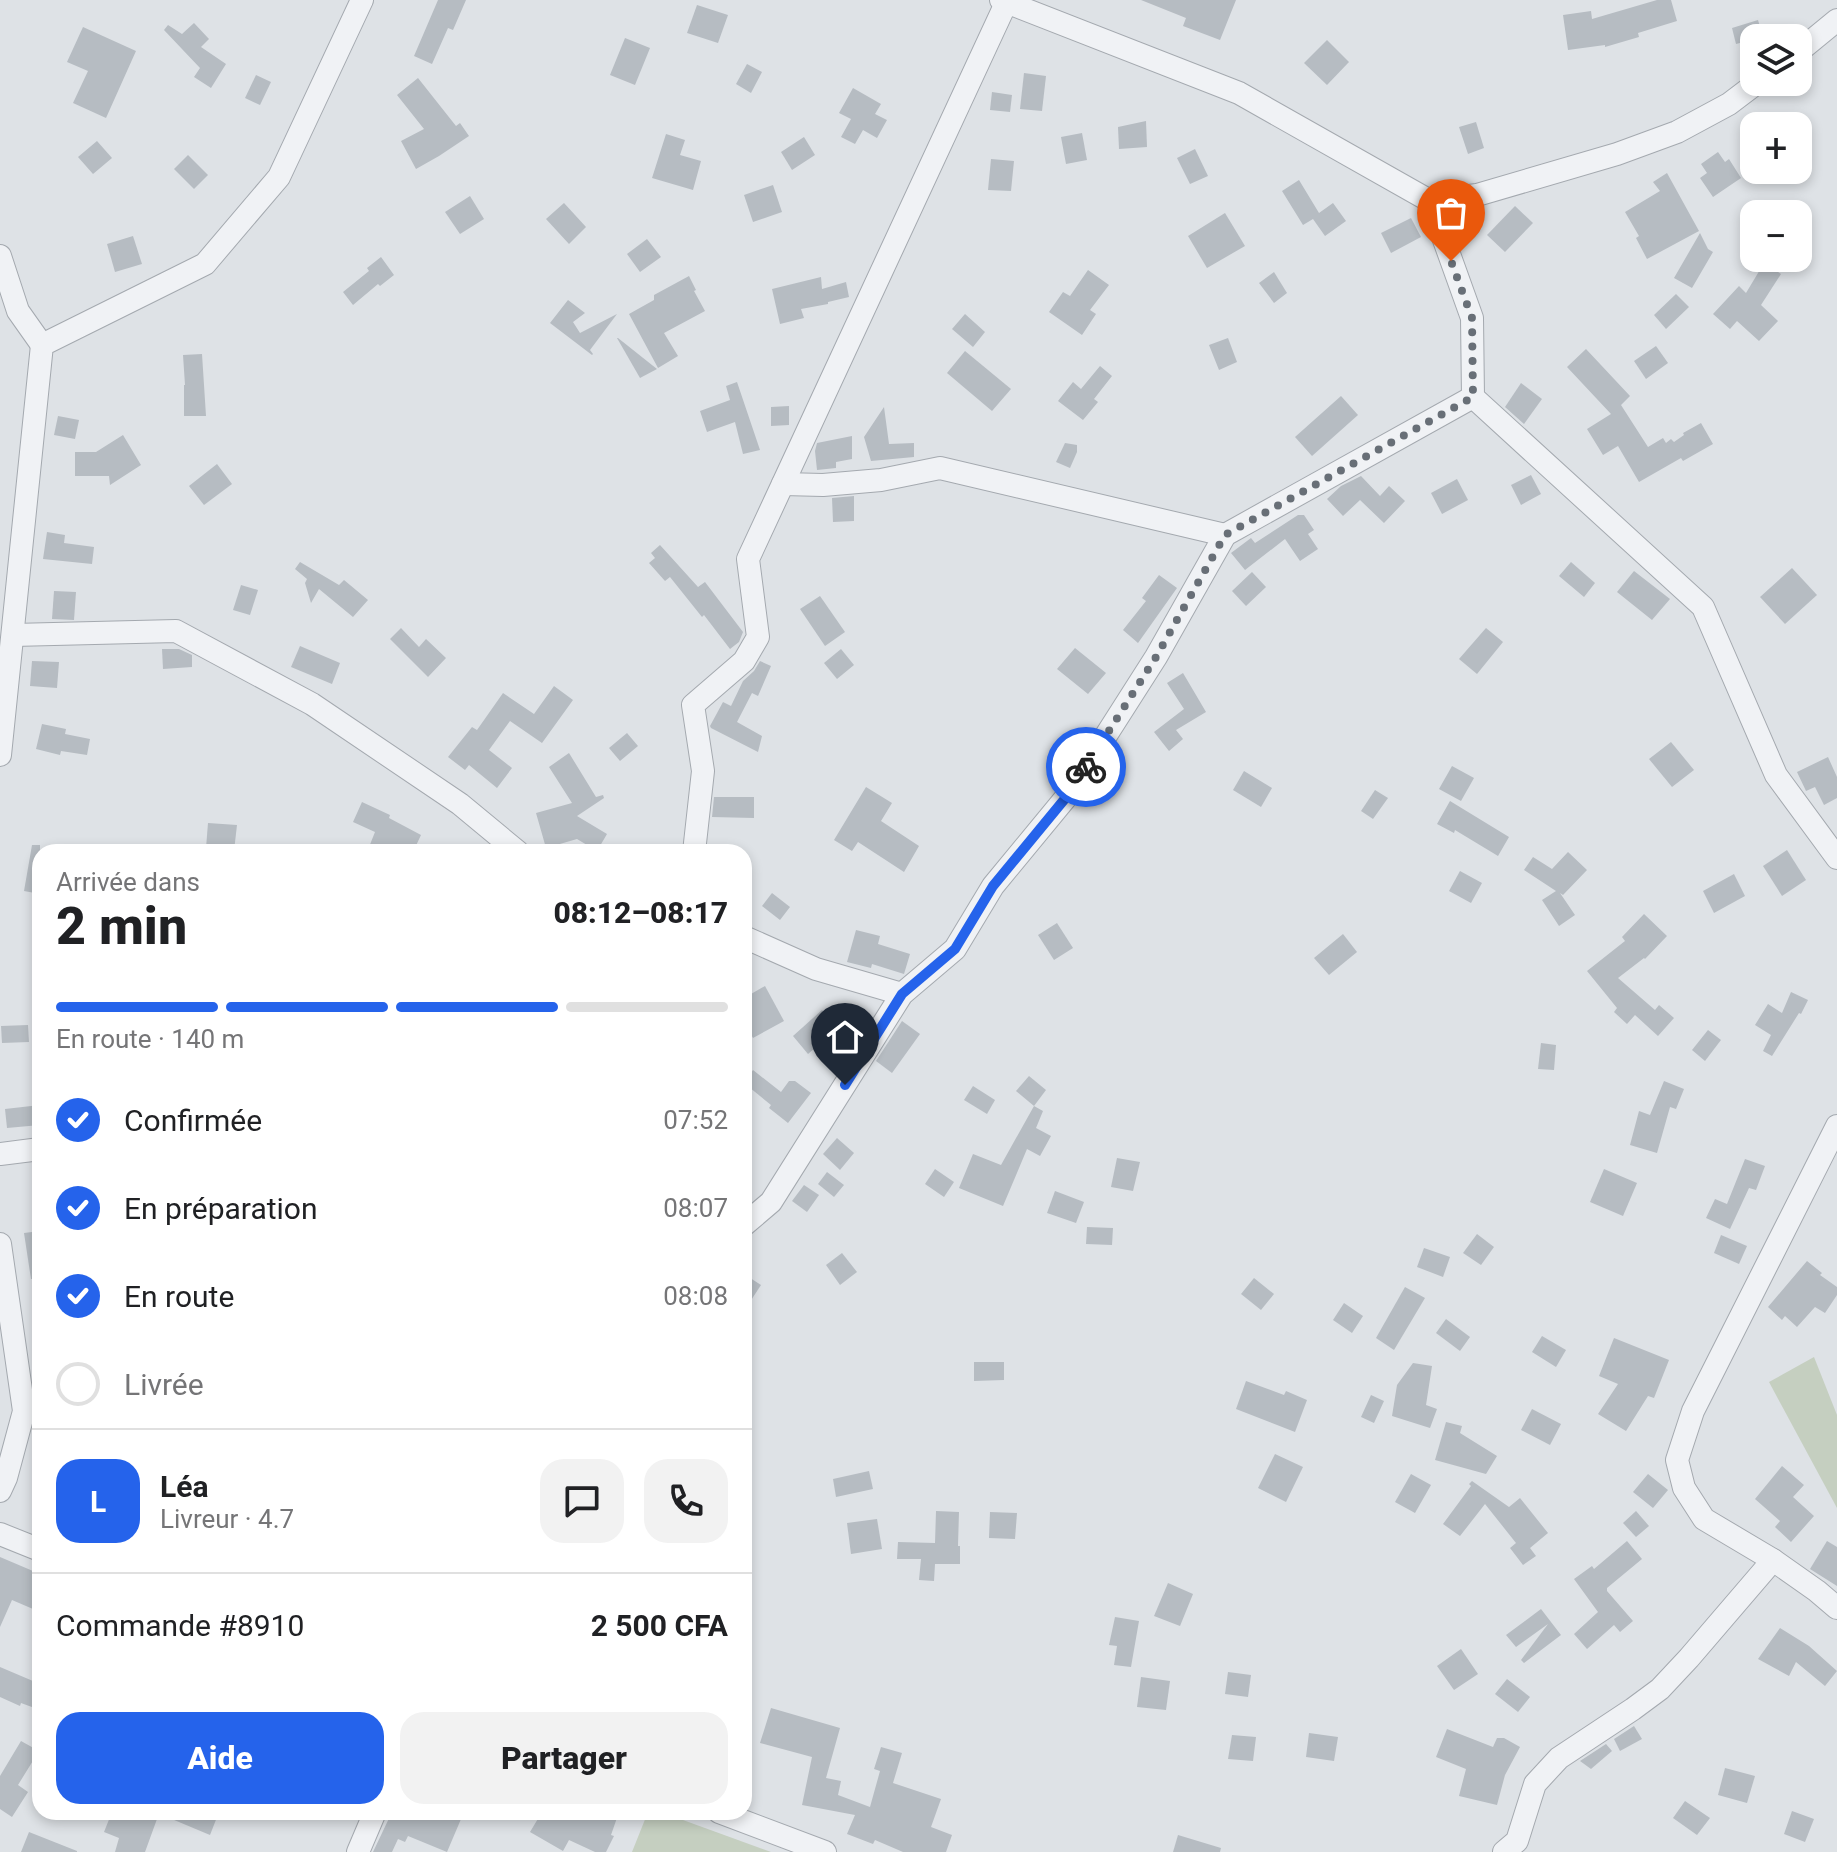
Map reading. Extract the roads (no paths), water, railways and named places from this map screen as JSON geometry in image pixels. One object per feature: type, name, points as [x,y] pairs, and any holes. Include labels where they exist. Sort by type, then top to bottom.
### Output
[{"type":"street","points":[[42,345],[205,264],[279,177],[362,0]]},
{"type":"street","points":[[695,844],[703,771],[693,705],[744,661],[758,637],[748,559],[1004,1],[1239,93],[1430,201],[1477,195],[1629,149],[1677,132],[1740,96]]},
{"type":"street","points":[[1812,41],[1837,20]]},
{"type":"street","points":[[1430,201],[1472,318],[1473,397],[1703,607],[1776,775],[1837,858]]},
{"type":"street","points":[[0,256],[18,311],[42,345],[0,755]]},
{"type":"street","points":[[752,1218],[771,1202],[902,994],[955,949],[993,886],[1068,795],[1156,657],[1225,535],[1473,397]]},
{"type":"street","points":[[783,484],[823,485],[881,480],[940,468],[1225,535]]},
{"type":"street","points":[[13,635],[176,631],[312,704],[460,804],[508,844]]},
{"type":"street","points":[[752,941],[816,969],[902,994]]},
{"type":"street","points":[[1837,1126],[1693,1411],[1677,1460],[1684,1488],[1704,1519],[1773,1560],[1837,1608]]},
{"type":"street","points":[[0,1154],[32,1150]]},
{"type":"street","points":[[0,1244],[24,1411],[0,1491]]},
{"type":"street","points":[[0,1534],[32,1547]]},
{"type":"street","points":[[1504,1852],[1517,1841],[1535,1784],[1559,1758],[1660,1689],[1773,1560]]},
{"type":"street","points":[[358,1852],[372,1820]]},
{"type":"street","points":[[740,1820],[825,1852]]}]
